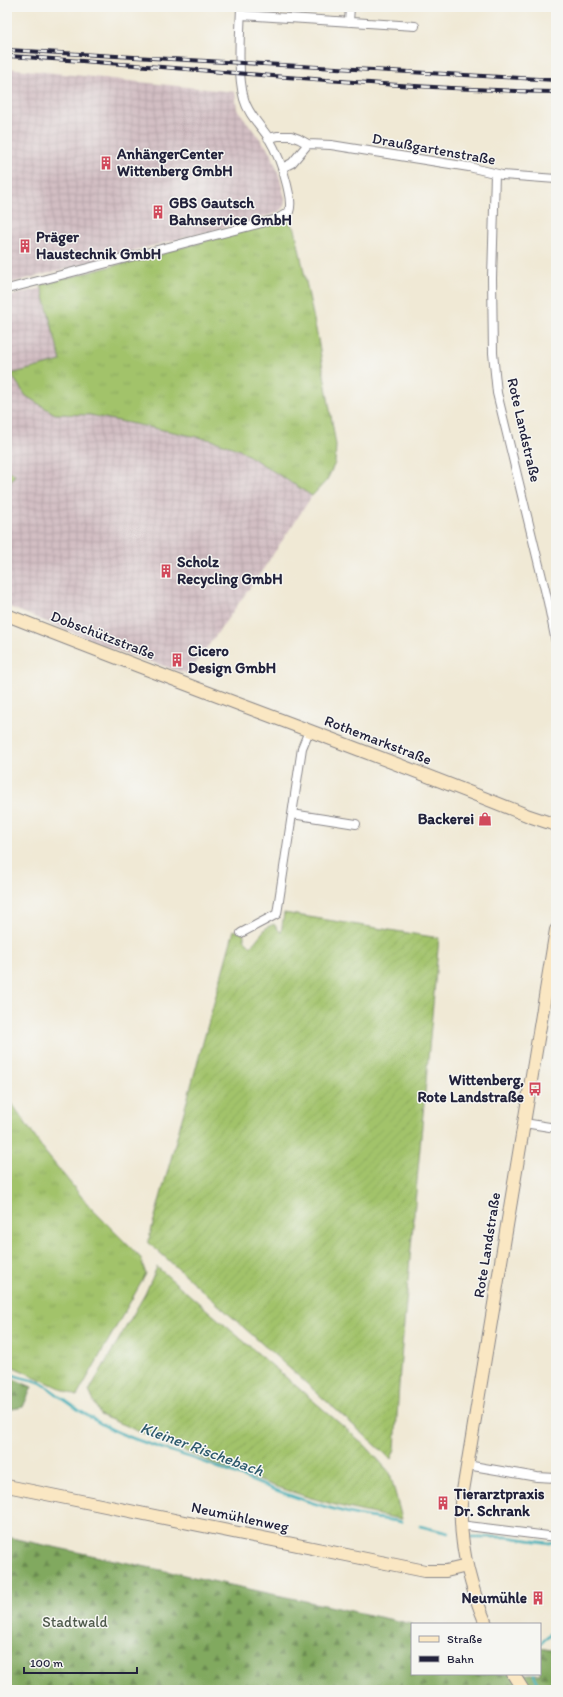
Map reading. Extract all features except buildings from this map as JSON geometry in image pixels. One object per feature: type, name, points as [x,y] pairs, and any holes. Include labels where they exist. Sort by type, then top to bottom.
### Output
[{"type":"street","points":[[349,22],[350,7]]},
{"type":"street","points":[[7,289],[277,219],[289,212],[291,203],[282,168],[268,138],[249,111],[243,95],[241,68],[241,11],[349,22],[415,26]]},
{"type":"street","name":"Draußgartenstraße","points":[[268,138],[290,136],[308,144],[331,145],[469,167],[495,174],[556,179]]},
{"type":"street","points":[[282,168],[292,163],[308,144]]},
{"type":"street","name":"Rote Landstraße","points":[[495,174],[492,278],[495,381],[499,405],[526,507],[556,642]]},
{"type":"street","name":"Dobschützstraße","points":[[7,615],[92,649],[189,684]]},
{"type":"street","name":"Rothemarkstraße","points":[[189,684],[529,816],[556,825]]},
{"type":"street","points":[[241,933],[277,914],[302,748],[309,731]]},
{"type":"street","points":[[292,814],[356,824]]},
{"type":"street","name":"Rote Landstraße","points":[[486,1623],[467,1566],[462,1542],[460,1525],[461,1503],[556,930]]},
{"type":"street","points":[[524,1123],[556,1128]]},
{"type":"street","points":[[467,1465],[537,1477],[556,1478]]},
{"type":"street","name":"Neumühlenweg","points":[[7,1486],[425,1571],[446,1571],[467,1566]]},
{"type":"street","points":[[460,1525],[556,1538]]},
{"type":"street","points":[[514,1675],[523,1690]]},
{"type":"shaded area","points":[[7,68],[235,92],[237,109],[271,153],[279,175],[285,199],[284,206],[280,211],[271,215],[7,284]]},
{"type":"shaded area","points":[[42,288],[61,361],[11,374],[26,396],[55,414],[90,415],[212,440],[240,450],[312,496],[264,568],[188,674],[118,651],[7,606],[7,487],[15,475],[7,469],[7,297]]},
{"type":"green space","points":[[281,221],[286,221],[295,229],[318,339],[336,445],[335,463],[327,480],[312,496],[240,450],[212,440],[90,415],[55,414],[26,396],[11,374],[61,361],[41,285],[143,258],[155,258],[165,252]]},
{"type":"green space","points":[[7,469],[15,475],[7,487]]},
{"type":"green space","points":[[284,913],[439,938],[400,1369],[395,1449],[391,1459],[148,1242],[234,930],[244,934],[244,939],[251,946],[267,927],[274,924],[281,933]]},
{"type":"green space","points":[[7,1096],[45,1152],[90,1207],[140,1257],[146,1274],[77,1396],[7,1364]]},
{"type":"green space","points":[[157,1267],[365,1445],[390,1473],[402,1519],[363,1512],[286,1490],[211,1462],[100,1415],[89,1391],[145,1294]]},
{"type":"green space","points":[[7,1376],[32,1387],[23,1407],[7,1410]]},
{"type":"green space","name":"Stadtwald","points":[[7,1537],[411,1624],[411,1675],[541,1675],[541,1648],[556,1651],[556,1690],[7,1690]]},
{"type":"waterway","name":"Kleiner Rischebach","points":[[7,1372],[39,1382],[90,1417],[127,1436],[212,1465],[281,1492],[317,1504],[359,1515],[401,1522]]},
{"type":"waterway","name":"Kleiner Rischebach","points":[[420,1526],[448,1533]]},
{"type":"waterway","name":"Kleiner Rischebach","points":[[471,1537],[507,1537],[556,1544]]},
{"type":"waterway","points":[[541,1643],[556,1628]]},
{"type":"waterway","points":[[534,1675],[541,1690]]},
{"type":"railway","points":[[7,50],[556,80]]},
{"type":"railway","points":[[7,56],[350,82],[487,90],[556,92]]},
{"type":"place","name":"AnhängerCenter Wittenberg GmbH","points":[[106,163]]},
{"type":"place","name":"GBS Gautsch Bahnservice GmbH","points":[[158,212]]},
{"type":"place","name":"Präger Haustechnik GmbH","points":[[25,246]]},
{"type":"place","name":"Scholz Recycling GmbH","points":[[166,571]]},
{"type":"place","name":"Cicero Design GmbH","points":[[177,660]]},
{"type":"place","name":"Backerei","points":[[485,819]]},
{"type":"place","name":"Wittenberg, Rote Landstraße","points":[[535,1089]]},
{"type":"place","name":"Tierarztpraxis Dr. Schrank","points":[[443,1503]]},
{"type":"place","name":"Neumühle","points":[[538,1598]]}]
